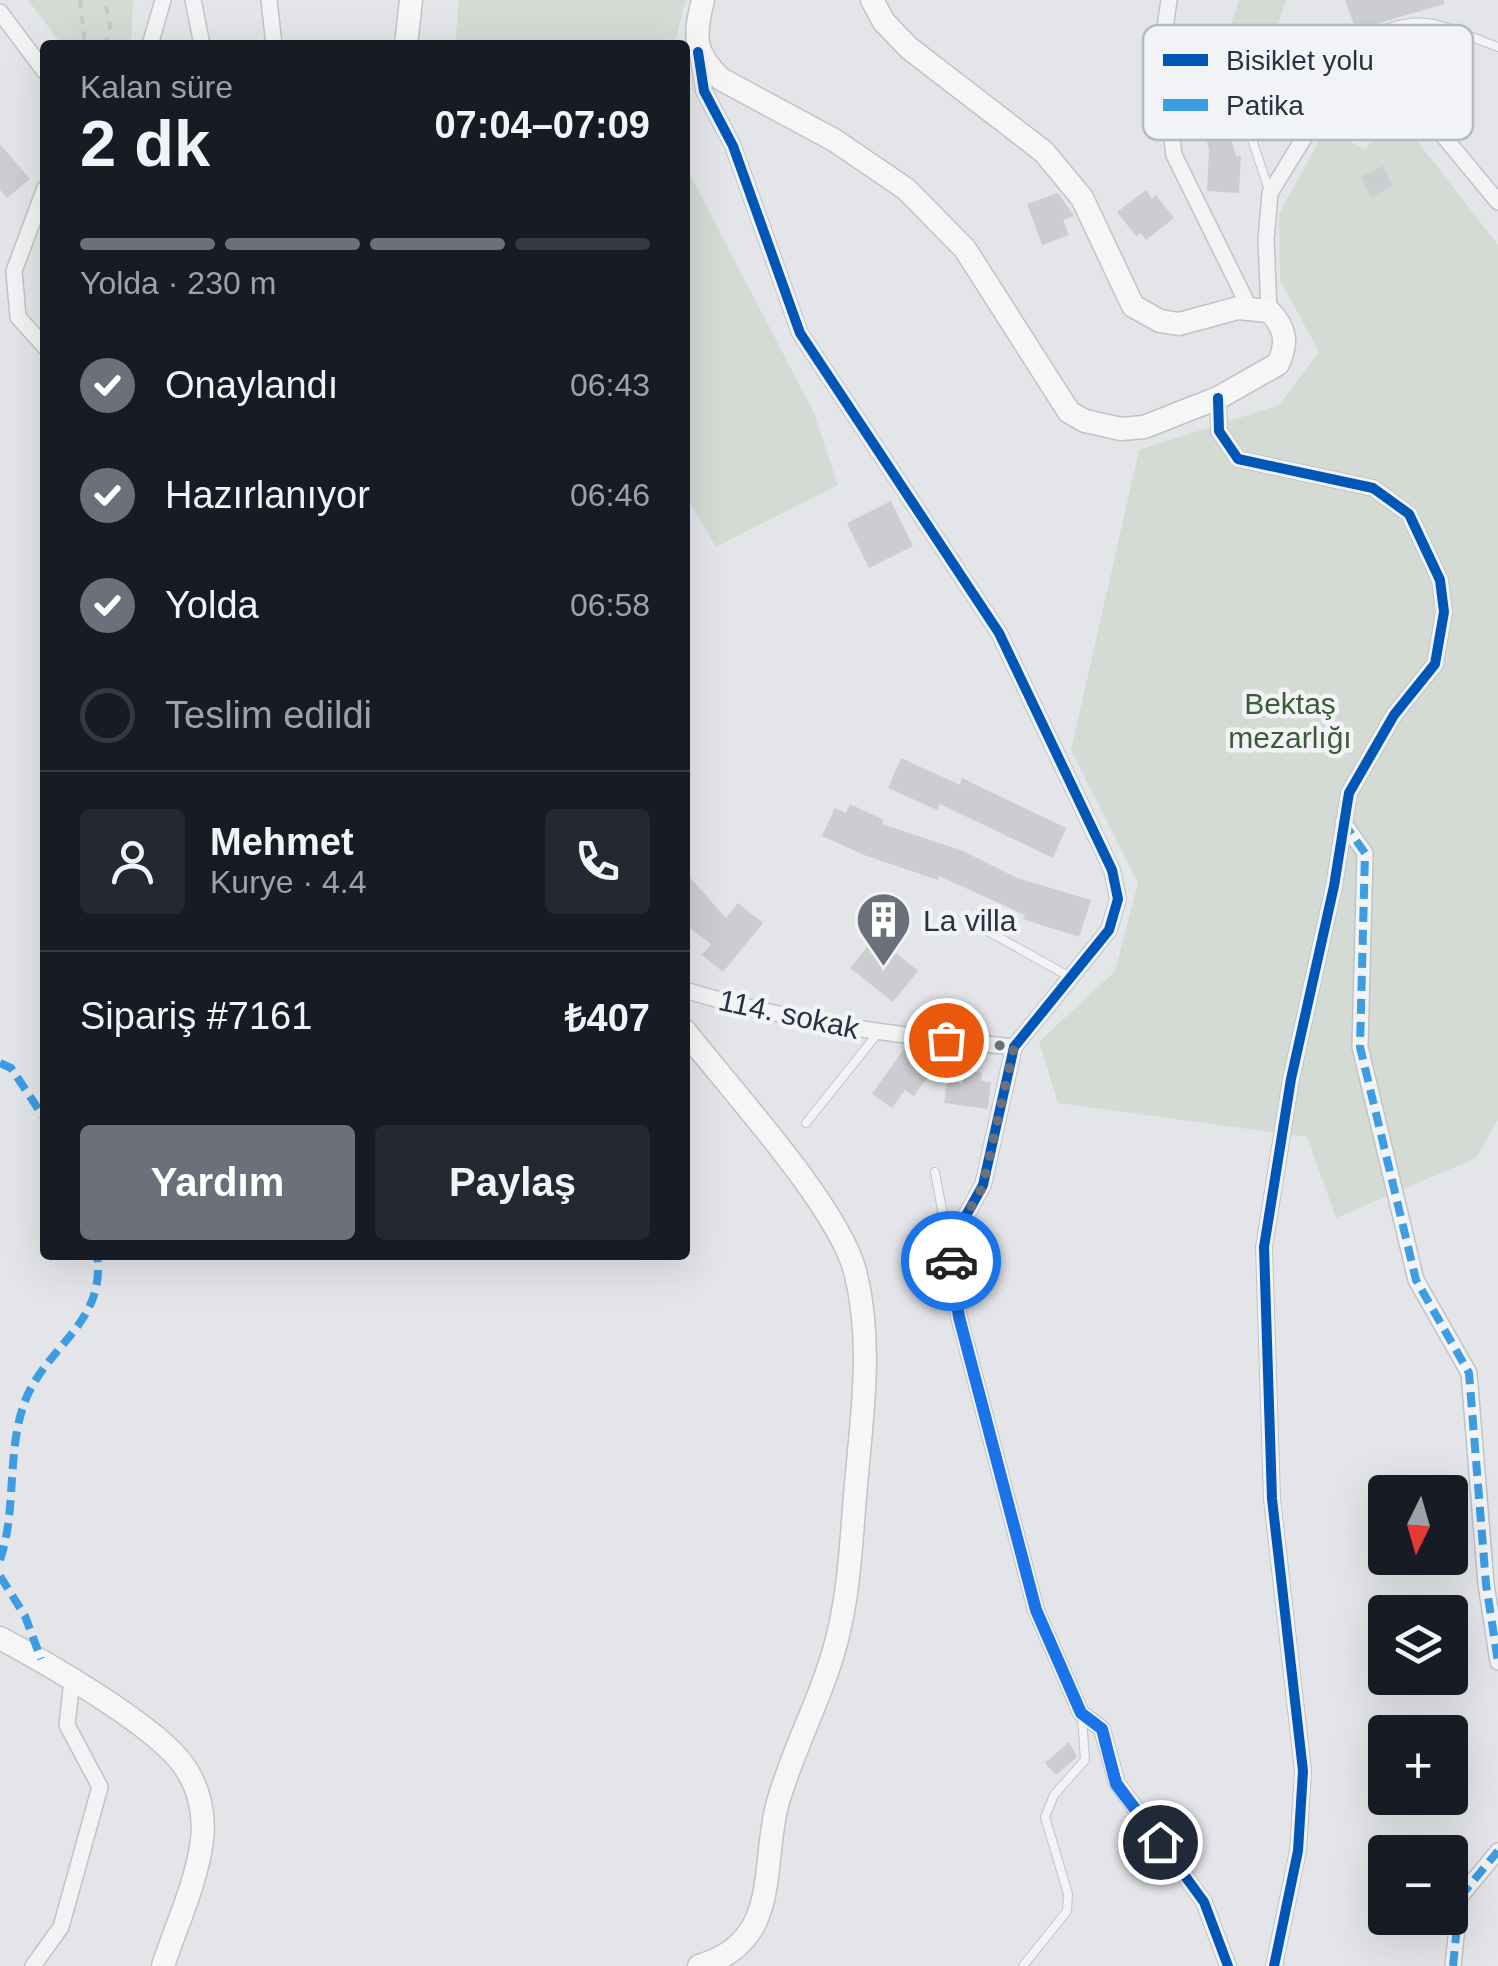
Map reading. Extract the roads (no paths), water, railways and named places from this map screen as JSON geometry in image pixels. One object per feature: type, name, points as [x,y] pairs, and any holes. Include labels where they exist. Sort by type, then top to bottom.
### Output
[{"type":"street","points":[[151,40],[163,0]]},
{"type":"street","points":[[193,0],[201,40]]},
{"type":"street","points":[[269,0],[273,40]]},
{"type":"street","points":[[407,40],[411,0]]},
{"type":"street","points":[[703,0],[694,32],[704,90],[734,146],[800,333],[1000,633],[1112,870],[1118,899],[1109,930],[1014,1047],[983,1186],[949,1246],[959,1317],[1036,1610],[1081,1713],[1102,1729],[1116,1784],[1204,1902],[1228,1966]]},
{"type":"street","points":[[872,0],[896,37],[1044,152],[1065,175],[1082,198],[1133,306],[1160,320],[1180,324],[1259,309]]},
{"type":"street","points":[[1166,25],[1170,0]]},
{"type":"street","points":[[0,12],[40,65]]},
{"type":"street","points":[[698,52],[721,79],[834,140],[916,199],[965,250],[1069,412],[1102,426],[1144,427],[1218,398],[1270,373],[1278,364],[1285,342],[1283,329],[1259,309],[1174,155],[1172,140]]},
{"type":"street","points":[[1259,309],[1270,193],[1303,140]]},
{"type":"street","points":[[1447,140],[1498,202]]},
{"type":"street","points":[[40,199],[7,275],[18,318],[40,342]]},
{"type":"street","points":[[1218,398],[1219,430],[1238,459],[1374,488],[1409,514],[1440,580],[1444,612],[1435,664],[1363,762],[1343,822],[1334,886],[1291,1079],[1264,1246],[1272,1499],[1303,1772],[1298,1851],[1274,1966]]},
{"type":"street","points":[[1343,822],[1365,854],[1360,1046],[1416,1280],[1469,1373],[1486,1584],[1498,1662]]},
{"type":"street","name":"114. sokak","points":[[690,992],[740,1007],[878,1033],[1014,1047]]},
{"type":"street","points":[[690,1038],[837,1226],[854,1268],[865,1320],[847,1583],[838,1636],[777,1806],[765,1900],[754,1924],[737,1945],[717,1961],[698,1966]]},
{"type":"street","points":[[0,1638],[72,1680],[164,1745],[195,1785],[202,1808],[202,1840],[164,1966]]},
{"type":"street","points":[[34,1966],[61,1927],[100,1786],[68,1725],[72,1680]]},
{"type":"street","points":[[1453,1966],[1460,1897],[1498,1852]]},
{"type":"lane","points":[[1388,25],[1428,21],[1439,25]]},
{"type":"lane","points":[[1473,38],[1498,47]]},
{"type":"lane","points":[[1252,140],[1270,193]]},
{"type":"lane","points":[[984,929],[1070,977]]},
{"type":"lane","points":[[806,1122],[878,1033]]},
{"type":"lane","points":[[935,1172],[949,1246]]},
{"type":"lane","points":[[1023,1966],[1067,1911],[1068,1894],[1045,1817],[1054,1795],[1085,1760],[1081,1713]]},
{"type":"place","name":"La villa","points":[[884,969]]},
{"type":"park label","name":"Bektaş mezarlığı","points":[[1290,720]]}]
